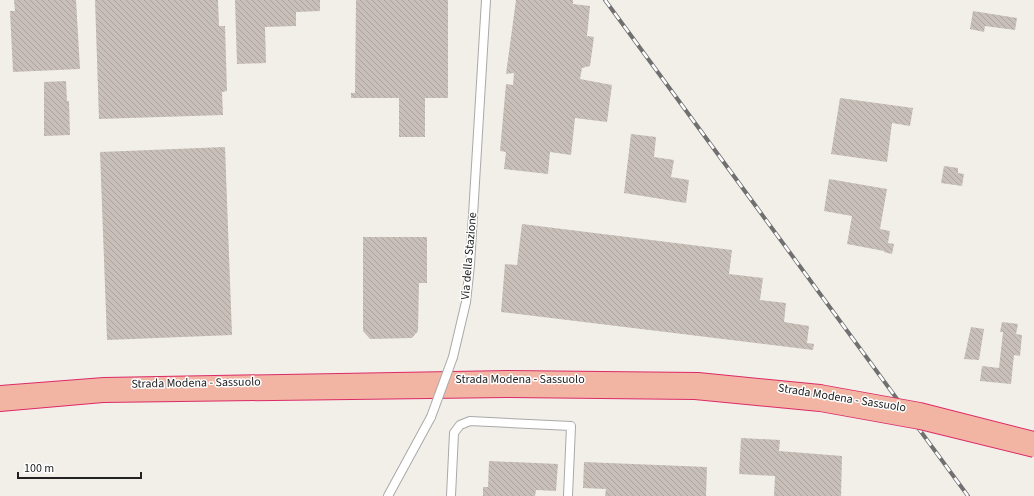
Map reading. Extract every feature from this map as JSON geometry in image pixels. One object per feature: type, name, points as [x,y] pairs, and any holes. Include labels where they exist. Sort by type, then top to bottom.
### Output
[{"type":"highway","name":"Strada Modena - Sassuolo","points":[[0,393],[104,385],[508,378],[698,380],[820,398],[920,410],[1034,439]]},
{"type":"highway","name":"Strada Modena - Sassuolo","points":[[0,404],[103,395],[508,390],[695,392],[820,398],[1034,450]]},
{"type":"street","name":"Via della Stazione","points":[[388,496],[431,417],[453,357],[466,302],[470,265],[486,0]]},
{"type":"street","points":[[450,496],[454,433],[460,425],[470,421],[571,426],[568,496]]},
{"type":"building","points":[[14,0],[76,0],[80,69],[13,72],[10,11],[15,11]]},
{"type":"building","points":[[95,0],[218,0],[219,26],[225,26],[227,91],[222,92],[223,115],[99,119]]},
{"type":"building","points":[[235,0],[320,0],[320,11],[296,12],[296,26],[265,27],[266,63],[237,64]]},
{"type":"building","points":[[356,0],[448,0],[448,98],[425,98],[425,137],[399,137],[399,98],[351,98],[351,93],[355,93]]},
{"type":"building","points":[[516,0],[573,0],[573,4],[590,6],[587,36],[594,37],[590,66],[582,68],[580,79],[612,85],[607,122],[575,118],[571,155],[550,152],[548,174],[504,169],[506,152],[500,151],[506,84],[513,85],[514,73],[506,74]]},
{"type":"building","points":[[973,11],[1017,18],[1015,30],[985,26],[984,32],[970,29]]},
{"type":"building","points":[[66,81],[67,101],[69,101],[70,135],[44,136],[44,82]]},
{"type":"building","points":[[840,98],[913,108],[910,126],[892,123],[887,162],[831,154]]},
{"type":"building","points":[[631,134],[656,137],[654,157],[674,160],[671,177],[689,180],[686,203],[624,193]]},
{"type":"building","points":[[225,147],[232,335],[107,340],[100,152]]},
{"type":"building","points":[[944,166],[958,168],[958,173],[964,174],[962,186],[941,183]]},
{"type":"building","points":[[829,179],[887,189],[880,229],[890,231],[888,243],[894,244],[892,254],[847,244],[852,216],[824,211]]},
{"type":"building","points":[[522,224],[732,250],[729,274],[763,278],[760,300],[786,303],[784,322],[809,326],[807,343],[814,344],[813,350],[501,312],[505,264],[517,265]]},
{"type":"building","points":[[363,237],[427,237],[427,283],[419,283],[418,331],[412,338],[370,339],[363,331]]},
{"type":"building","points":[[1002,322],[1018,324],[1016,334],[1022,335],[1020,356],[1014,355],[1011,384],[980,381],[982,366],[999,368],[1003,332],[1000,332]]},
{"type":"building","points":[[971,327],[984,329],[979,360],[964,359]]},
{"type":"building","points":[[741,438],[780,440],[779,451],[842,456],[841,496],[774,496],[775,476],[739,474]]},
{"type":"building","points":[[489,461],[558,464],[556,491],[536,490],[535,496],[483,496],[483,487],[488,487]]},
{"type":"building","points":[[584,462],[707,467],[706,496],[605,496],[606,489],[583,488]]},
{"type":"railway","points":[[605,0],[968,496]]}]
